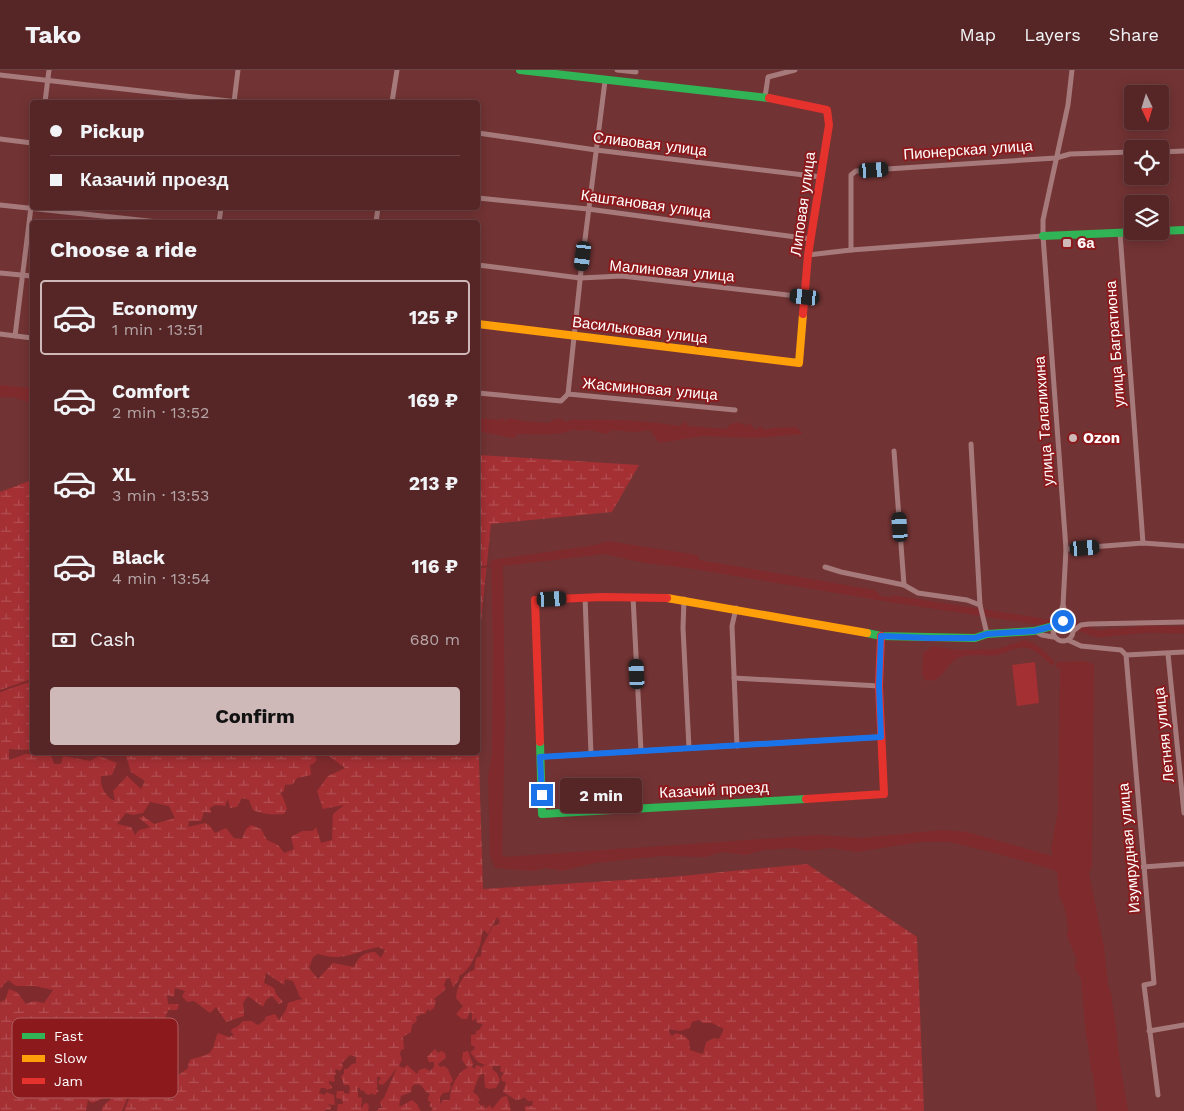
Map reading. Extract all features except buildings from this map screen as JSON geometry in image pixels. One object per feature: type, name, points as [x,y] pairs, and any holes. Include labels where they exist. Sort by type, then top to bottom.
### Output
[{"type":"street","points":[[45,100],[49,70]]},
{"type":"street","points":[[234,100],[238,70]]},
{"type":"street","points":[[392,100],[397,70]]},
{"type":"street","points":[[520,70],[605,81],[764,97],[768,77],[795,70]]},
{"type":"street","points":[[617,70],[636,72]]},
{"type":"street","name":"улица Талалихина","points":[[1063,605],[1066,549],[1043,220],[1068,105],[1072,70]]},
{"type":"street","points":[[0,75],[217,100]]},
{"type":"street","points":[[568,394],[588,209],[605,81]]},
{"type":"street","name":"Липовая улица","points":[[764,97],[827,110],[829,125],[808,256],[799,363]]},
{"type":"street","name":"Сливовая улица","points":[[480,133],[596,150],[820,177]]},
{"type":"street","points":[[0,139],[30,143]]},
{"type":"street","points":[[1169,152],[1184,151]]},
{"type":"street","name":"Пионерская улица","points":[[852,250],[851,175],[856,171],[1056,158],[1070,154],[1124,152]]},
{"type":"street","name":"Каштановая улица","points":[[480,198],[588,209],[811,239]]},
{"type":"street","points":[[0,205],[30,208]]},
{"type":"street","points":[[14,336],[31,210]]},
{"type":"street","points":[[49,210],[140,220]]},
{"type":"street","points":[[808,256],[852,250],[1043,236],[1184,230]]},
{"type":"street","name":"улица Багратиона","points":[[1120,233],[1143,543]]},
{"type":"street","name":"Малиновая улица","points":[[480,265],[580,278],[622,276],[805,297]]},
{"type":"street","points":[[0,273],[30,276]]},
{"type":"street","name":"Васильковая улица","points":[[480,324],[799,363]]},
{"type":"street","points":[[0,334],[30,338]]},
{"type":"street","name":"Жасминовая улица","points":[[480,393],[561,401],[568,394],[735,410]]},
{"type":"street","points":[[971,444],[980,605],[987,634]]},
{"type":"street","points":[[894,451],[904,585]]},
{"type":"street","points":[[1066,549],[1143,543],[1184,546]]},
{"type":"street","points":[[825,567],[904,585],[918,593],[968,600],[980,605]]},
{"type":"street","points":[[590,754],[585,597],[684,599],[881,636],[975,638],[987,634],[1034,631],[1063,621],[1068,622]]},
{"type":"street","name":"Казачий проезд","points":[[585,597],[535,600],[542,814],[884,794],[879,686],[881,636]]},
{"type":"street","points":[[633,597],[641,751]]},
{"type":"street","points":[[684,599],[683,628],[689,748]]},
{"type":"street","points":[[1034,631],[1063,642],[1068,640],[1072,636],[1073,628],[1068,622],[1063,605]]},
{"type":"street","points":[[1054,637],[1052,631],[1063,605]]},
{"type":"street","points":[[736,608],[732,626],[737,746]]},
{"type":"street","points":[[1073,631],[1081,625],[1089,624],[1184,622]]},
{"type":"street","points":[[1068,640],[1081,646],[1122,650],[1126,655],[1184,652]]},
{"type":"street","name":"Летняя улица","points":[[1168,654],[1184,814]]},
{"type":"street","name":"Изумрудная улица","points":[[1126,655],[1154,983],[1144,985],[1149,1031]]},
{"type":"street","points":[[734,678],[879,686]]},
{"type":"street","points":[[540,757],[881,737]]},
{"type":"street","points":[[1143,867],[1184,864]]},
{"type":"street","points":[[1158,1095],[1149,1031],[1184,1025]]},
{"type":"green space","points":[[480,455],[639,465],[612,512],[491,524],[480,631]]},
{"type":"green space","points":[[30,481],[30,755],[479,755],[483,889],[671,877],[807,864],[917,937],[924,1111],[0,1111],[0,492]]},
{"type":"green space","points":[[1035,662],[1039,703],[1017,706],[1012,665]]},
{"type":"shaded area","points":[[0,385],[30,388],[30,402],[13,397],[0,397]]},
{"type":"shaded area","points":[[503,417],[504,421],[509,418],[549,423],[560,418],[566,422],[571,420],[621,420],[680,426],[686,421],[687,426],[726,429],[731,424],[738,422],[747,426],[750,423],[755,430],[761,426],[764,430],[796,427],[803,434],[754,438],[703,436],[659,443],[650,430],[635,432],[612,430],[607,434],[575,429],[554,434],[517,434],[515,438],[480,431],[480,418],[499,420]]},
{"type":"shaded area","points":[[607,541],[698,555],[699,560],[875,590],[880,596],[903,599],[902,604],[688,568],[645,563],[604,554],[503,566],[505,717],[502,855],[506,857],[818,835],[861,838],[942,830],[967,832],[1053,856],[1051,848],[1058,811],[1060,669],[1055,667],[1058,662],[1083,661],[1094,664],[1092,865],[1089,873],[1104,947],[1108,985],[1111,993],[1128,1111],[1097,1111],[1086,1036],[1081,979],[1074,966],[1077,960],[1067,936],[1068,929],[1065,909],[1059,895],[1057,872],[1051,869],[950,842],[920,842],[856,852],[832,848],[807,851],[794,848],[764,850],[746,855],[723,852],[705,857],[662,856],[595,863],[562,871],[545,868],[534,871],[495,868],[490,856],[488,777],[492,753],[493,644],[491,560],[596,545]]},
{"type":"shaded area","points":[[1024,640],[1033,643],[1044,651],[1055,662],[1052,666],[1037,653],[1024,647],[997,655],[963,656],[954,661],[936,679],[925,680],[922,675],[923,653],[933,646],[956,650],[997,649]]},
{"type":"shaded area","points":[[9,749],[30,750],[30,754],[9,760]]},
{"type":"shaded area","points":[[38,755],[126,755],[131,772],[145,781],[141,789],[127,776],[113,791],[115,801],[104,791],[101,784],[101,776],[112,775],[117,763],[99,756],[90,761],[63,756],[61,764],[54,764],[51,756]]},
{"type":"shaded area","points":[[315,755],[328,755],[345,768],[328,776],[317,791],[323,809],[344,805],[333,814],[332,840],[321,843],[316,827],[313,831],[302,831],[291,837],[294,849],[284,853],[278,845],[267,840],[261,829],[251,825],[246,829],[242,839],[234,838],[226,828],[215,833],[205,823],[188,827],[189,821],[201,821],[204,812],[211,813],[210,808],[215,805],[225,806],[228,799],[230,808],[237,807],[242,798],[249,800],[253,810],[268,814],[284,814],[287,809],[280,793],[284,791],[285,785],[293,784],[297,778],[311,775],[310,765],[317,760]]},
{"type":"shaded area","points":[[150,802],[169,806],[175,818],[154,824],[143,816],[139,818],[150,827],[139,830],[135,835],[131,827],[117,824],[126,813],[133,815],[143,813]]},
{"type":"shaded area","points":[[497,917],[500,921],[498,925],[493,926],[482,947],[481,956],[476,958],[474,970],[461,981],[456,998],[463,1006],[456,1014],[462,1019],[467,1019],[470,1012],[472,1013],[472,1021],[476,1018],[477,1023],[483,1024],[476,1031],[476,1034],[471,1035],[471,1045],[475,1047],[470,1052],[478,1062],[485,1065],[482,1067],[476,1065],[475,1069],[472,1067],[473,1064],[468,1051],[463,1052],[462,1060],[468,1068],[461,1072],[455,1081],[450,1100],[443,1100],[440,1104],[440,1097],[443,1093],[449,1092],[450,1084],[453,1081],[448,1069],[444,1066],[440,1067],[438,1064],[446,1058],[445,1053],[441,1051],[438,1053],[435,1049],[427,1057],[429,1062],[434,1062],[434,1067],[430,1071],[425,1068],[419,1070],[417,1074],[407,1065],[404,1068],[399,1066],[402,1059],[401,1050],[404,1049],[403,1037],[411,1032],[412,1025],[417,1021],[416,1017],[425,1014],[428,1009],[430,1011],[434,1008],[436,1001],[434,999],[446,989],[444,985],[446,979],[450,978],[453,987],[459,980],[459,976],[466,970],[474,958],[484,930],[488,934]]},
{"type":"shaded area","points":[[378,947],[385,950],[381,958],[375,952],[371,952],[357,960],[354,967],[333,963],[318,979],[309,968],[313,957],[318,954],[342,957]]},
{"type":"shaded area","points":[[266,973],[284,985],[285,979],[293,981],[300,997],[303,999],[288,1003],[286,1010],[279,1020],[275,1014],[265,1017],[265,1020],[258,1025],[251,1021],[243,1021],[232,1029],[231,1032],[234,1035],[229,1037],[218,1033],[212,1051],[204,1056],[191,1059],[188,1068],[178,1075],[178,1018],[165,1018],[168,1010],[177,1010],[179,1004],[168,1004],[167,995],[174,997],[175,988],[185,991],[182,996],[187,1002],[194,1001],[210,1013],[216,1007],[226,1022],[244,1016],[243,1003],[248,996],[263,1007],[266,1000],[272,996],[279,1004],[283,1002],[276,994],[274,988],[264,983]]},
{"type":"shaded area","points":[[8,980],[16,986],[35,986],[53,990],[44,1003],[34,1001],[26,1004],[17,992],[9,989],[5,1000],[0,1002],[0,989]]},
{"type":"shaded area","points":[[699,1020],[703,1023],[712,1023],[724,1029],[719,1039],[714,1038],[706,1042],[703,1054],[690,1050],[689,1040],[683,1035],[676,1033],[672,1036],[669,1029],[680,1031],[690,1028],[692,1022]]},
{"type":"shaded area","points":[[350,1055],[356,1057],[356,1063],[344,1069],[341,1077],[344,1085],[349,1085],[349,1094],[344,1093],[344,1091],[337,1091],[336,1098],[342,1099],[343,1104],[338,1104],[337,1111],[324,1111],[330,1110],[331,1107],[328,1104],[335,1105],[334,1095],[326,1092],[325,1095],[319,1093],[321,1088],[327,1090],[332,1088],[329,1081],[335,1082],[336,1069],[340,1071],[343,1067],[342,1063]]},
{"type":"shaded area","points":[[493,1066],[501,1066],[500,1071],[504,1073],[501,1077],[502,1081],[506,1082],[503,1092],[516,1100],[524,1097],[528,1101],[533,1101],[532,1106],[525,1106],[525,1111],[511,1111],[507,1096],[502,1097],[492,1109],[490,1105],[485,1109],[484,1105],[481,1106],[478,1102],[480,1100],[473,1092],[479,1076],[484,1073],[485,1087],[488,1089],[496,1088],[500,1080],[497,1073],[492,1069]]},
{"type":"shaded area","points":[[397,1067],[384,1098],[380,1102],[382,1108],[379,1108],[377,1111],[368,1111],[369,1106],[367,1103],[361,1109],[362,1098],[358,1097],[357,1090],[359,1087],[366,1094],[370,1095],[371,1093],[375,1095],[379,1090],[377,1090],[377,1077],[381,1077],[378,1083],[384,1084]]},
{"type":"shaded area","points":[[416,1084],[421,1085],[430,1094],[428,1101],[431,1102],[429,1106],[433,1108],[431,1111],[421,1111],[412,1100],[399,1106],[401,1096],[411,1092],[412,1086]]},
{"type":"shaded area","points":[[104,1098],[111,1098],[103,1106],[102,1111],[86,1111],[88,1100],[92,1103]]},
{"type":"shaded area","points":[[127,1098],[129,1098],[124,1111],[122,1111]]},
{"type":"waterway","points":[[480,567],[493,566]]},
{"type":"waterway","points":[[894,599],[1056,624]]},
{"type":"waterway","points":[[1075,626],[1097,634],[1147,629],[1184,630]]},
{"type":"waterway","points":[[0,691],[30,681]]},
{"type":"traffic: fast","points":[[520,70],[769,98]]},
{"type":"traffic: fast","points":[[1043,236],[1184,230]]},
{"type":"traffic: fast","points":[[867,633],[881,636],[975,638],[987,634],[1034,631],[1053,626]]},
{"type":"traffic: fast","points":[[540,742],[542,814],[806,799]]},
{"type":"traffic: slow","points":[[480,324],[799,363],[803,314]]},
{"type":"traffic: slow","points":[[667,598],[867,633]]},
{"type":"traffic: jam","points":[[769,98],[827,110],[829,125],[808,255],[803,314]]},
{"type":"traffic: jam","points":[[540,742],[535,600],[602,597],[667,598]]},
{"type":"traffic: jam","points":[[806,799],[884,794],[879,686],[881,636]]},
{"type":"place","name":"6а","points":[[1067,243]]},
{"type":"place","name":"Ozon","points":[[1073,438]]},
{"type":"route","points":[[542,795],[540,757],[881,737],[879,686],[881,636],[975,638],[987,634],[1034,631],[1063,621]]}]
